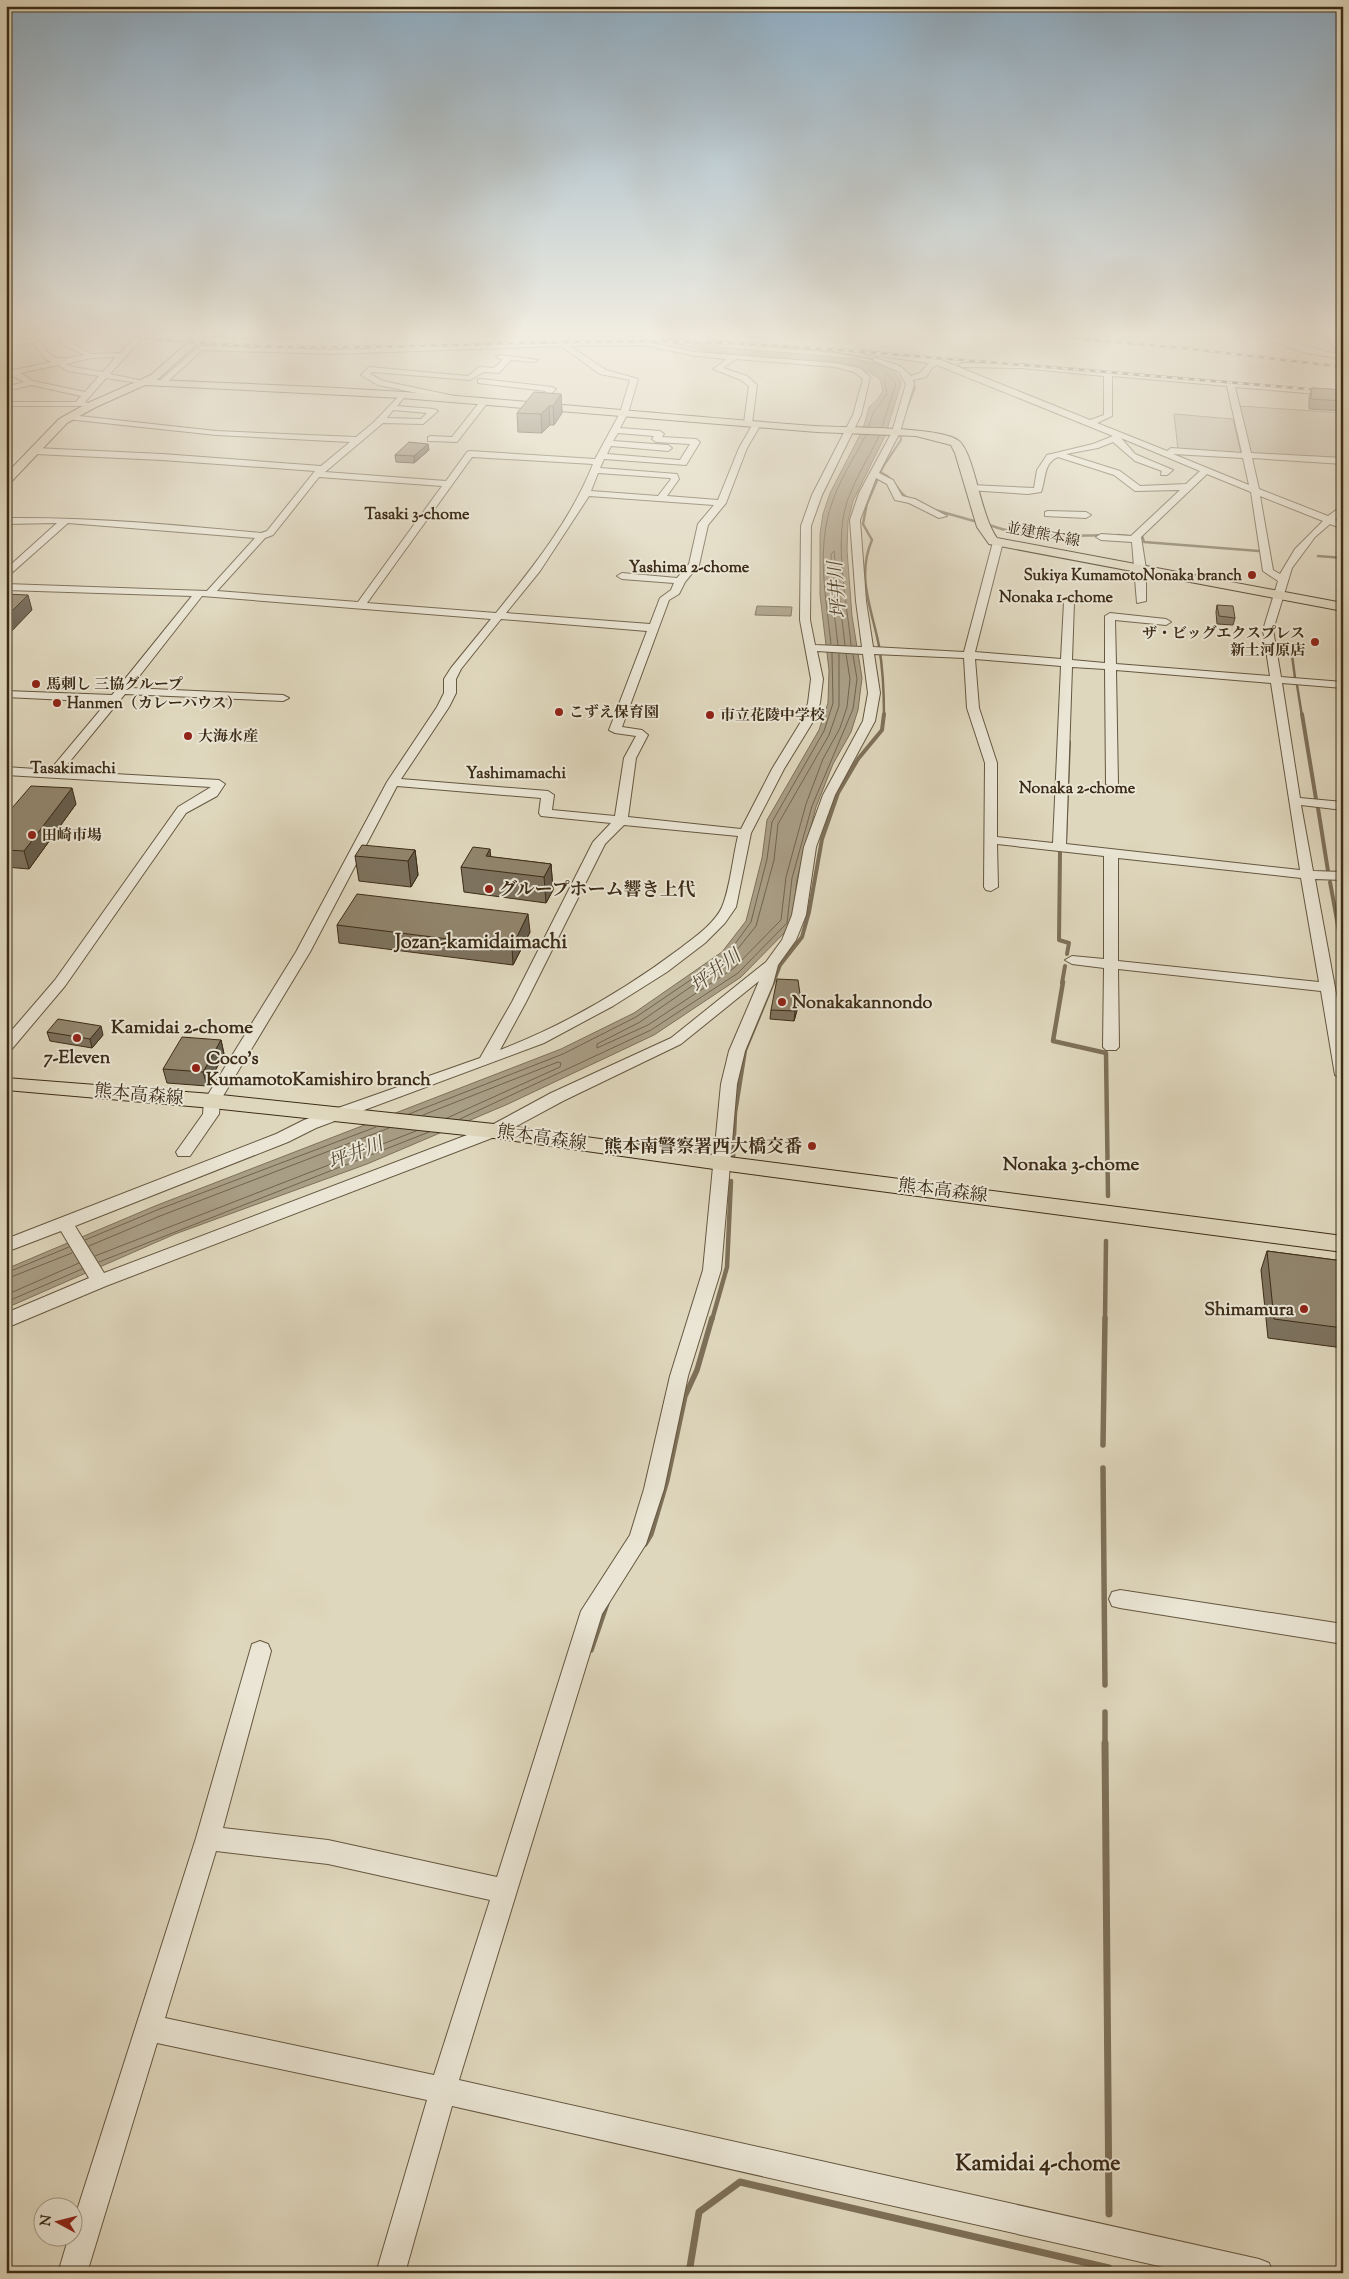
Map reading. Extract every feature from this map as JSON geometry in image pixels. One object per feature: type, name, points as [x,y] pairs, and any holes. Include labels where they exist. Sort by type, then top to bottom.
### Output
[{"type":"main road","points":[[6,481],[45,441]]},
{"type":"main road","name":"並建熊本線","points":[[951,441],[955,443],[961,453],[985,530],[992,541],[1343,608]]},
{"type":"main road","name":"熊本高森線","points":[[6,1084],[212,1107],[310,1124],[463,1142],[720,1168],[1343,1244]]},
{"type":"main road","name":"熊本高森線","points":[[6,1096],[339,1113],[494,1131],[720,1168],[1343,1256]]},
{"type":"street","points":[[52,774],[204,593],[262,536],[270,533],[319,472],[354,441]]},
{"type":"street","points":[[360,606],[470,454],[598,463],[683,462],[696,442],[687,441]]},
{"type":"street","points":[[486,1061],[519,1002],[600,842],[621,821],[630,758],[642,735],[638,732],[615,730],[665,598],[675,592],[680,581],[694,565],[703,524],[721,503],[745,441]]},
{"type":"street","points":[[6,1246],[282,1138],[310,1124],[539,1040],[608,1003],[662,969],[700,940],[720,920],[728,907],[745,833],[756,816],[778,769],[808,720],[814,704],[817,679],[816,649],[806,620],[806,526],[810,510],[843,441]]},
{"type":"street","points":[[6,1322],[98,1278],[494,1131],[557,1097],[676,1042],[771,965],[789,940],[799,915],[810,847],[829,795],[869,721],[874,693],[866,650],[855,520],[889,441]]},
{"type":"street","points":[[1086,515],[1048,515],[1041,496],[1041,470],[1045,463],[1058,454],[1106,441]]},
{"type":"street","points":[[1120,441],[1126,453],[1139,461],[1169,470],[1164,473]]},
{"type":"street","points":[[1132,441],[1159,450],[1343,526]]},
{"type":"street","points":[[1243,441],[1255,490],[1268,571],[1284,581]]},
{"type":"street","points":[[184,1152],[303,952],[393,782],[443,707],[450,693],[450,679],[456,668],[537,569],[586,493],[608,443],[692,450]]},
{"type":"street","points":[[1159,450],[1343,461]]},
{"type":"street","points":[[35,451],[162,457],[448,484]]},
{"type":"street","points":[[1058,454],[1116,473],[1138,489],[1187,487]]},
{"type":"street","points":[[598,463],[674,476],[675,479],[660,498]]},
{"type":"street","points":[[1141,601],[1141,569],[1136,536],[1143,527],[1206,470]]},
{"type":"street","points":[[873,475],[889,480],[896,489],[898,498],[912,501],[942,516]]},
{"type":"street","points":[[971,488],[1028,491],[1041,496]]},
{"type":"street","points":[[586,493],[721,503]]},
{"type":"street","points":[[1343,508],[1327,520],[1298,550],[1287,568],[1268,630],[1274,680],[1295,801],[1333,989],[1343,1074]]},
{"type":"street","points":[[6,521],[66,520],[262,536]]},
{"type":"street","points":[[6,575],[66,520]]},
{"type":"street","points":[[1101,537],[1136,539]]},
{"type":"street","points":[[991,887],[993,840],[991,763],[973,708],[969,655],[998,542]]},
{"type":"street","points":[[622,576],[680,581]]},
{"type":"street","points":[[6,587],[204,593],[655,628]]},
{"type":"street","points":[[1059,847],[1065,663],[1069,602]]},
{"type":"street","points":[[1112,784],[1110,616],[1166,622]]},
{"type":"street","points":[[816,649],[969,655],[1343,685]]},
{"type":"street","points":[[6,694],[282,698]]},
{"type":"street","points":[[6,771],[219,784],[213,793],[182,810],[60,983],[6,1046]]},
{"type":"street","points":[[393,782],[548,795],[544,813],[745,833]]},
{"type":"street","points":[[1295,801],[1343,806]]},
{"type":"street","points":[[993,840],[1309,875],[1343,876]]},
{"type":"street","points":[[1111,852],[1111,1047]]},
{"type":"street","points":[[1072,960],[1333,989]]},
{"type":"street","points":[[390,2273],[442,2090],[506,1891],[592,1610],[639,1538],[654,1489],[679,1376],[712,1270],[729,1084],[737,1051],[766,984],[771,965]]},
{"type":"street","points":[[65,1224],[98,1278]]},
{"type":"street","points":[[1120,1599],[1343,1634]]},
{"type":"street","points":[[72,2273],[208,1838],[260,1651]]},
{"type":"street","points":[[208,1838],[328,1852],[506,1891]]},
{"type":"street","points":[[148,2028],[442,2090],[1127,2245],[1259,2273]]},
{"type":"shaded area","points":[[1177,441],[1238,441],[1241,453],[1178,449]]},
{"type":"shaded area","points":[[1248,441],[1343,441],[1343,459],[1250,453]]},
{"type":"water","name":"坪井川","points":[[857,441],[882,441],[853,501],[848,521],[847,550],[852,616],[862,678],[858,710],[851,732],[833,764],[816,807],[797,879],[792,925],[741,977],[654,1035],[508,1104],[367,1164],[175,1234],[6,1308],[6,1269],[155,1206],[561,1049],[634,1013],[722,952],[746,921],[762,858],[767,820],[819,730],[828,703],[829,670],[820,595],[820,534],[823,514],[830,493]]},
{"type":"water","points":[[757,606],[792,607],[791,616],[755,615]]},
{"type":"building","points":[[409,442],[428,444],[414,456],[395,455]]},
{"type":"building","points":[[1339,584],[1343,584],[1343,593],[1342,593]]},
{"type":"building","points":[[6,594],[28,595],[6,617]]},
{"type":"building","points":[[1217,605],[1233,606],[1235,618],[1219,616]]},
{"type":"building","points":[[31,786],[72,788],[24,851],[6,850],[6,815]]},
{"type":"building","points":[[362,845],[415,850],[408,861],[355,856]]},
{"type":"building","points":[[473,847],[490,849],[486,856],[551,864],[544,877],[461,867]]},
{"type":"building","points":[[357,894],[528,914],[512,947],[337,925]]},
{"type":"building","points":[[777,979],[798,980],[800,994],[795,1011],[771,1010]]},
{"type":"building","points":[[58,1019],[101,1026],[90,1039],[47,1032]]},
{"type":"building","points":[[182,1037],[221,1040],[203,1072],[163,1069]]},
{"type":"building","name":"Shimamura","points":[[1267,1251],[1343,1261],[1343,1328],[1274,1319]]},
{"type":"waterway","points":[[867,504],[883,467],[900,441]]},
{"type":"waterway","points":[[882,473],[891,479],[908,498]]},
{"type":"waterway","points":[[867,503],[863,524],[872,540],[867,554],[865,580],[880,655],[884,714]]},
{"type":"waterway","points":[[935,510],[974,521]]},
{"type":"waterway","points":[[989,525],[1004,530],[1033,535],[1105,535]]},
{"type":"waterway","points":[[1118,535],[1129,536]]},
{"type":"waterway","points":[[1142,536],[1144,542],[1259,551]]},
{"type":"waterway","points":[[1318,556],[1343,558]]},
{"type":"waterway","points":[[1292,655],[1295,678]]},
{"type":"waterway","points":[[1297,685],[1302,716]]},
{"type":"waterway","points":[[773,983],[780,965],[802,937],[809,912],[822,839],[838,793],[858,759],[882,730],[884,714]]},
{"type":"waterway","points":[[1302,714],[1316,799]]},
{"type":"waterway","points":[[1065,843],[1069,742]]},
{"type":"waterway","points":[[1318,808],[1328,871]]},
{"type":"waterway","points":[[1060,852],[1059,940],[1069,943],[1067,954]]},
{"type":"waterway","points":[[1330,882],[1343,953]]},
{"type":"waterway","points":[[1062,983],[1065,966]]},
{"type":"waterway","points":[[733,1158],[735,1113],[745,1050],[773,982]]},
{"type":"waterway","points":[[1063,982],[1053,1041],[1106,1053],[1108,1196]]},
{"type":"waterway","points":[[712,1320],[727,1267],[731,1181]]},
{"type":"waterway","points":[[1105,1320],[1106,1241]]},
{"type":"waterway","points":[[645,1544],[651,1534],[667,1480],[685,1396],[697,1370],[712,1318]]},
{"type":"waterway","points":[[1103,1445],[1105,1318]]},
{"type":"waterway","points":[[1103,1468],[1105,1685]]},
{"type":"waterway","points":[[591,1650],[607,1603]]},
{"type":"waterway","points":[[1105,1712],[1105,1743]]},
{"type":"waterway","points":[[1105,1743],[1109,2214]]},
{"type":"waterway","points":[[689,2273],[699,2212],[740,2182],[1109,2268]]},
{"type":"place","name":"Sukiya KumamotoNonaka branch","points":[[1252,575]]},
{"type":"place","name":"ザ・ビッグエクスプレス 新土河原店","points":[[1315,642]]},
{"type":"place","name":"馬刺し 三協グループ","points":[[36,684]]},
{"type":"place","name":"Hanmen（カレーハウス）","points":[[57,703]]},
{"type":"place","name":"こずえ保育園","points":[[559,712]]},
{"type":"place","name":"市立花陵中学校","points":[[710,715]]},
{"type":"place","name":"大海水産","points":[[188,736]]},
{"type":"place","name":"田崎市場","points":[[32,835]]},
{"type":"place","name":"グループホーム響き上代","points":[[489,889]]},
{"type":"place","name":"Nonakakannondo","points":[[782,1002]]},
{"type":"place","name":"7-Eleven","points":[[77,1038]]},
{"type":"place","name":"Coco's KumamotoKamishiro branch","points":[[196,1068]]},
{"type":"place","name":"熊本南警察署西大橋交番","points":[[812,1146]]},
{"type":"place","name":"Shimamura","points":[[1304,1309]]},
{"type":"district","name":"Tasaki 3-chome","points":[[417,513]]},
{"type":"district","name":"Yashima 2-chome","points":[[689,566]]},
{"type":"district","name":"Nonaka 1-chome","points":[[1056,596]]},
{"type":"district","name":"Tasakimachi","points":[[73,767]]},
{"type":"district","name":"Yashimamachi","points":[[516,772]]},
{"type":"district","name":"Nonaka 2-chome","points":[[1077,787]]},
{"type":"district","name":"Jozan-kamidaimachi","points":[[481,941]]},
{"type":"district","name":"Kamidai 2-chome","points":[[182,1026]]},
{"type":"district","name":"Nonaka 3-chome","points":[[1071,1163]]},
{"type":"district","name":"Kamidai 4-chome","points":[[1038,2162]]}]
